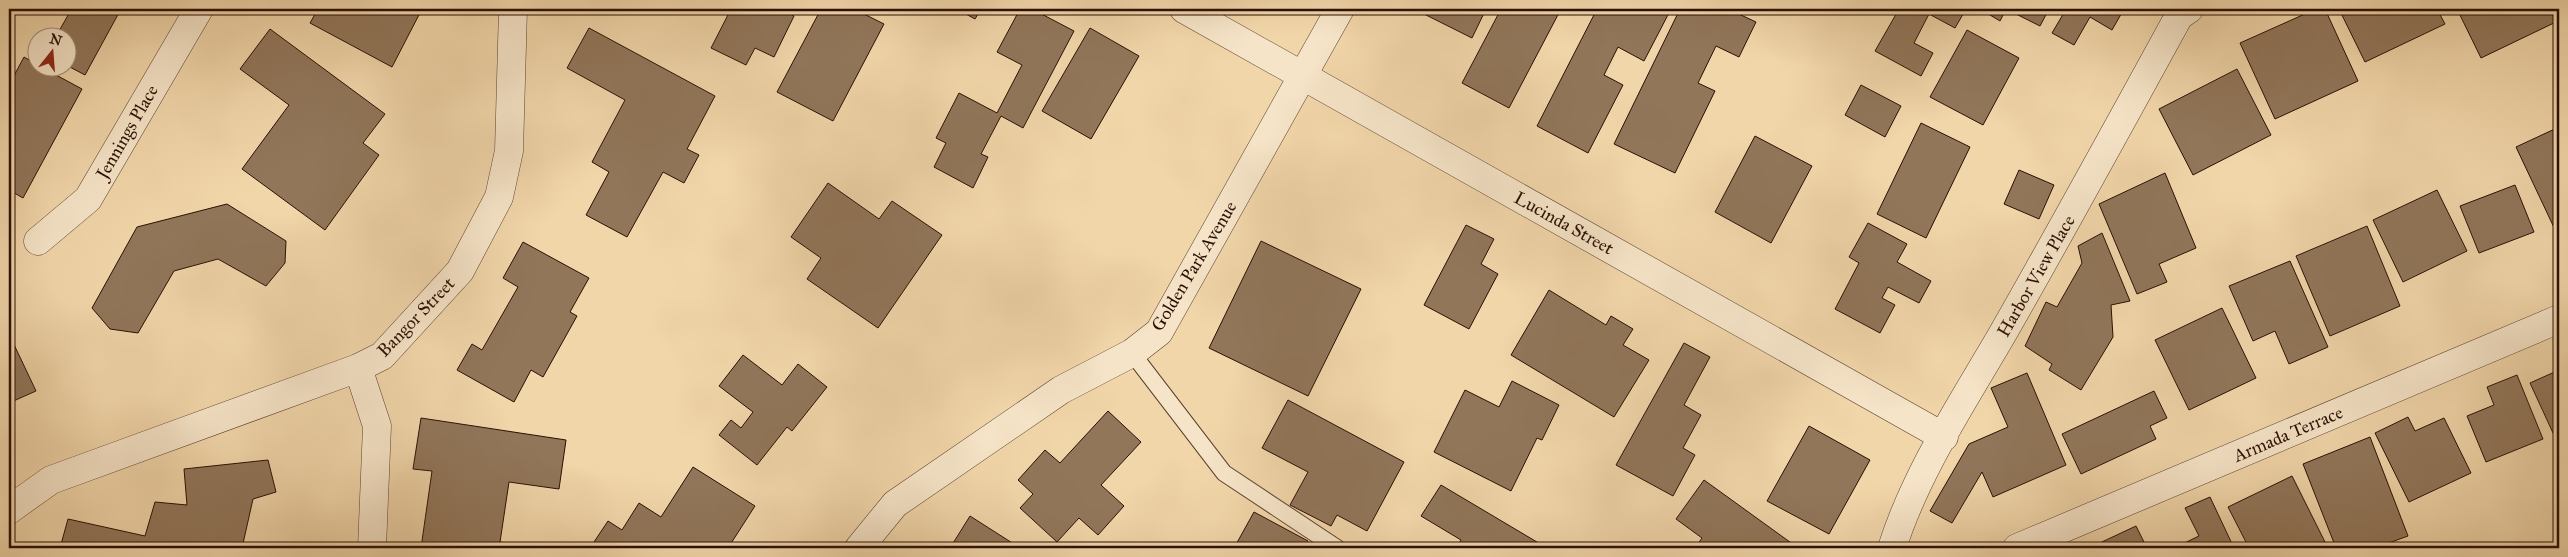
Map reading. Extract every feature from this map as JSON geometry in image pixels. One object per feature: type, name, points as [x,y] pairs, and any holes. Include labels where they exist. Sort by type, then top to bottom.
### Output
[{"type":"street","name":"Jennings Place","points":[[38,241],[88,199],[199,9]]},
{"type":"street","name":"Bangor Street","points":[[9,510],[51,480],[358,368],[382,356],[460,271],[499,197],[509,151],[514,9]]},
{"type":"street","name":"Lucinda Street","points":[[1184,9],[1944,437]]},
{"type":"street","name":"Golden Park Avenue","points":[[859,548],[895,504],[1061,390],[1132,353],[1159,332],[1340,9]]},
{"type":"street","name":"Harbor View Place","points":[[1892,548],[1903,514],[1944,437],[2083,192],[2179,16],[2189,9]]},
{"type":"street","name":"Armada Terrace","points":[[2016,548],[2559,319]]},
{"type":"street","points":[[358,368],[377,426],[372,548]]},
{"type":"lane","points":[[1132,353],[1224,473],[1337,548]]},
{"type":"building","points":[[68,9],[121,9],[85,75],[78,71],[78,28],[61,28],[71,10]]},
{"type":"building","points":[[318,9],[422,9],[392,67],[310,23]]},
{"type":"building","points":[[731,9],[781,9],[794,16],[774,57],[755,48],[746,65],[711,48]]},
{"type":"building","points":[[821,9],[854,9],[884,24],[833,121],[777,92]]},
{"type":"building","points":[[957,9],[981,9],[975,19]]},
{"type":"building","points":[[1020,9],[1032,9],[1074,31],[1023,128],[1001,116],[981,154],[988,157],[973,188],[934,167],[946,143],[936,138],[959,93],[997,113],[1022,65],[997,52]]},
{"type":"building","points":[[1414,9],[1486,9],[1472,38]]},
{"type":"building","points":[[1501,9],[1561,9],[1509,108],[1462,83]]},
{"type":"building","points":[[1597,9],[1671,9],[1644,61],[1618,47],[1604,75],[1623,85],[1588,153],[1537,126]]},
{"type":"building","points":[[1680,9],[1728,9],[1756,22],[1739,57],[1716,46],[1698,83],[1715,91],[1675,173],[1614,144]]},
{"type":"building","points":[[1899,9],[1966,9],[1955,28],[1929,14],[1914,43],[1933,53],[1921,76],[1875,51]]},
{"type":"building","points":[[1980,9],[2006,9],[2000,21]]},
{"type":"building","points":[[2006,9],[2049,9],[2040,26]]},
{"type":"building","points":[[2077,9],[2124,9],[2112,30],[2090,17],[2074,45],[2052,33],[2065,11],[2074,15]]},
{"type":"building","points":[[2316,9],[2325,9],[2358,81],[2275,119],[2240,43]]},
{"type":"building","points":[[2339,9],[2437,9],[2445,24],[2365,62]]},
{"type":"building","points":[[2457,9],[2550,9],[2556,22],[2481,58]]},
{"type":"building","points":[[589,28],[715,96],[687,149],[699,155],[684,183],[663,172],[627,237],[586,215],[609,172],[592,162],[625,100],[567,68]]},
{"type":"building","points":[[1090,28],[1139,56],[1091,139],[1042,111]]},
{"type":"building","points":[[270,29],[385,114],[363,143],[379,155],[325,230],[242,169],[289,105],[240,69]]},
{"type":"building","points":[[1967,30],[2019,58],[1983,125],[1930,97]]},
{"type":"building","points":[[24,57],[28,59],[28,78],[62,78],[82,89],[23,198],[9,190],[9,85]]},
{"type":"building","points":[[2237,69],[2271,135],[2193,175],[2159,109]]},
{"type":"building","points":[[1861,85],[1901,106],[1885,137],[1845,115]]},
{"type":"building","points":[[1921,123],[1970,147],[1926,238],[1877,214]]},
{"type":"building","points":[[2559,127],[2559,236],[2558,236],[2516,147]]},
{"type":"building","points":[[1755,136],[1812,166],[1771,243],[1715,212]]},
{"type":"building","points":[[2019,170],[2054,185],[2039,219],[2004,204]]},
{"type":"building","points":[[2165,173],[2196,248],[2159,264],[2167,282],[2137,294],[2099,204]]},
{"type":"building","points":[[828,183],[879,219],[892,201],[942,235],[878,328],[807,279],[821,258],[791,237]]},
{"type":"building","points":[[2515,185],[2534,232],[2479,253],[2460,206]]},
{"type":"building","points":[[2437,190],[2467,251],[2403,282],[2373,220]]},
{"type":"building","points":[[227,204],[286,241],[285,263],[266,286],[218,259],[174,271],[138,333],[110,329],[92,308],[137,227]]},
{"type":"building","points":[[1868,223],[1907,244],[1897,262],[1931,281],[1919,303],[1888,287],[1882,298],[1895,305],[1880,333],[1835,309],[1859,263],[1849,257]]},
{"type":"building","points":[[1466,225],[1494,239],[1481,264],[1498,274],[1469,329],[1424,305]]},
{"type":"building","points":[[2367,226],[2400,306],[2330,336],[2296,256]]},
{"type":"building","points":[[2102,233],[2130,301],[2111,305],[2113,337],[2081,390],[2049,370],[2052,364],[2025,346],[2046,302],[2057,307],[2082,263],[2078,246]]},
{"type":"building","points":[[1261,241],[1361,289],[1308,396],[1209,348]]},
{"type":"building","points":[[523,242],[589,278],[570,312],[577,316],[543,377],[531,370],[514,402],[457,370],[472,344],[482,350],[518,287],[503,278]]},
{"type":"building","points":[[2290,261],[2328,347],[2289,364],[2275,331],[2253,341],[2229,286]]},
{"type":"building","points":[[1549,290],[1606,325],[1611,316],[1633,329],[1623,345],[1649,360],[1614,417],[1511,355]]},
{"type":"building","points":[[2222,308],[2256,378],[2189,410],[2155,340]]},
{"type":"building","points":[[9,334],[36,391],[9,403]]},
{"type":"building","points":[[1684,343],[1710,357],[1684,405],[1701,415],[1683,448],[1695,455],[1673,496],[1616,465]]},
{"type":"building","points":[[743,355],[782,385],[798,364],[827,387],[792,431],[787,427],[757,465],[719,435],[731,420],[741,428],[753,412],[719,386]]},
{"type":"building","points":[[2559,370],[2559,446],[2530,383]]},
{"type":"building","points":[[2027,373],[2066,465],[1993,497],[1982,472],[1952,523],[1930,511],[1969,444],[2008,427],[1991,388]]},
{"type":"building","points":[[2517,375],[2543,439],[2486,462],[2467,416],[2494,405],[2487,387]]},
{"type":"building","points":[[1512,381],[1559,405],[1542,440],[1537,438],[1511,491],[1434,452],[1465,390],[1499,407]]},
{"type":"building","points":[[2154,391],[2167,418],[2150,426],[2156,439],[2081,474],[2062,434]]},
{"type":"building","points":[[1288,400],[1404,462],[1367,531],[1337,515],[1331,526],[1290,505],[1308,472],[1262,448]]},
{"type":"building","points":[[1108,411],[1141,442],[1101,485],[1124,506],[1098,535],[1079,518],[1057,542],[1020,508],[1033,494],[1018,480],[1045,450],[1060,463]]},
{"type":"building","points":[[2408,417],[2415,431],[2444,418],[2471,473],[2409,502],[2375,433]]},
{"type":"building","points":[[421,418],[566,440],[559,489],[509,482],[500,542],[537,548],[421,548],[432,471],[413,469]]},
{"type":"building","points":[[1809,426],[1870,460],[1829,534],[1767,501]]},
{"type":"building","points":[[2370,437],[2408,536],[2375,548],[2336,548],[2303,464]]},
{"type":"building","points":[[268,460],[276,492],[253,499],[242,548],[60,548],[68,519],[145,536],[155,502],[187,505],[184,469]]},
{"type":"building","points":[[693,467],[755,506],[728,548],[590,548],[608,521],[622,530],[639,503],[661,517]]},
{"type":"building","points":[[2292,476],[2328,548],[2249,548],[2228,507]]},
{"type":"building","points":[[1704,480],[1794,545],[1801,548],[1695,548],[1702,538],[1676,519]]},
{"type":"building","points":[[1441,485],[1547,548],[1456,548],[1461,540],[1421,516]]},
{"type":"building","points":[[2210,497],[2234,548],[2174,548],[2199,536],[2185,508]]},
{"type":"building","points":[[1254,512],[1308,541],[1304,548],[1234,548]]},
{"type":"building","points":[[970,516],[1017,546],[1015,548],[950,548]]},
{"type":"building","points":[[2136,526],[2147,548],[2089,548]]}]
